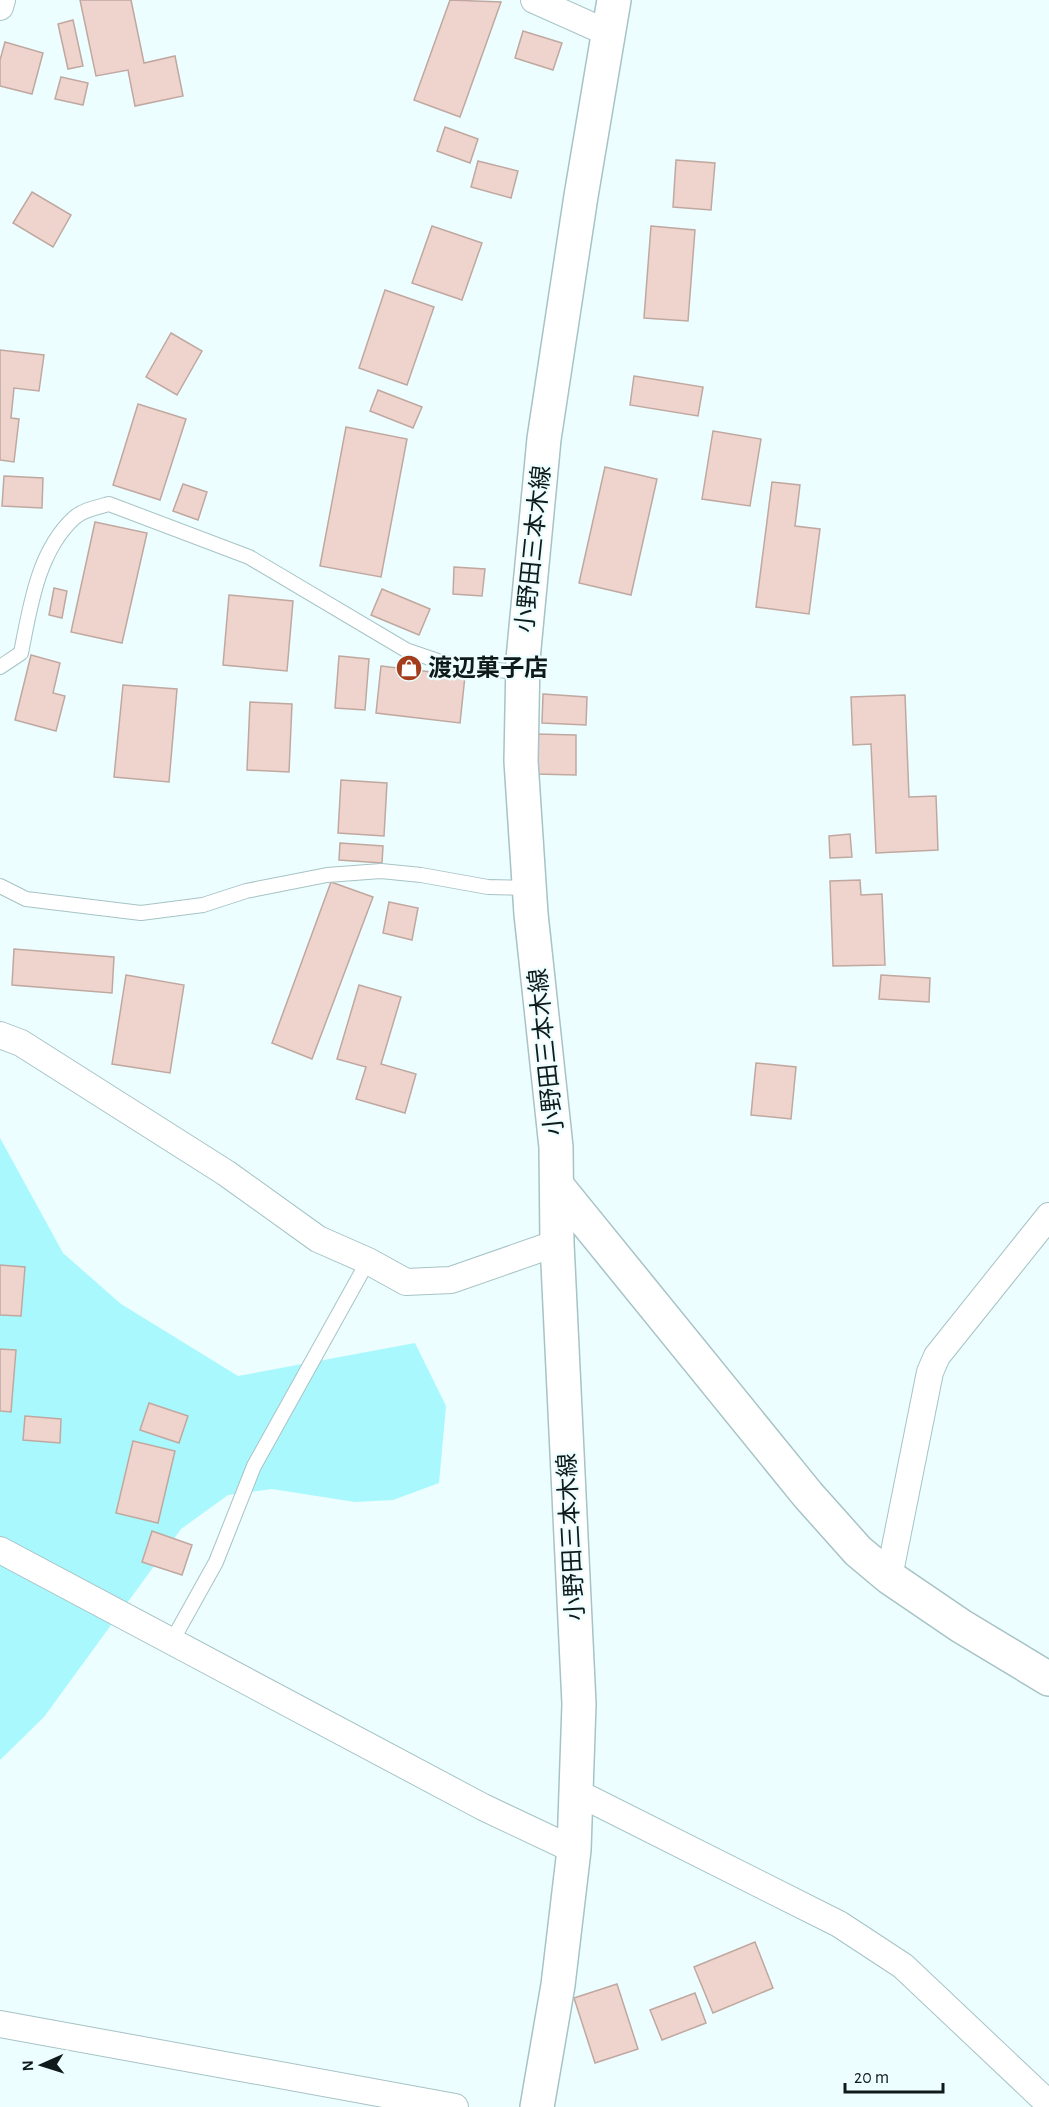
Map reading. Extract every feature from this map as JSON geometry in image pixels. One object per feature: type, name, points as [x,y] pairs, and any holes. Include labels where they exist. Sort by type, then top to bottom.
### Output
[{"type":"main road","name":"小野田三本木線","points":[[537,2107],[558,1985],[574,1850],[579,1704],[557,1243],[558,1187],[530,888],[521,761],[522,673],[544,439],[614,0]]},
{"type":"main road","points":[[558,1187],[808,1495],[858,1551],[889,1577],[961,1626],[1049,1679]]},
{"type":"street","points":[[534,0],[608,33]]},
{"type":"street","points":[[0,1035],[21,1043],[216,1167],[318,1239],[368,1261],[406,1282],[451,1280],[557,1243]]},
{"type":"street","points":[[889,1577],[930,1372],[937,1356],[1049,1216]]},
{"type":"street","points":[[0,1550],[483,1807],[574,1850]]},
{"type":"street","points":[[576,1792],[848,1930],[903,1966],[1049,2104]]},
{"type":"street","points":[[0,2024],[455,2107]]},
{"type":"lane","points":[[0,667],[21,654],[37,584],[52,544],[76,516],[109,504],[249,557],[406,650],[444,663],[522,673]]},
{"type":"lane","points":[[0,886],[26,899],[141,913],[203,905],[246,891],[327,875],[381,871],[421,874],[488,887],[530,888]]},
{"type":"lane","points":[[172,1641],[216,1562],[254,1466],[368,1261]]},
{"type":"shaded area","points":[[0,1138],[63,1253],[121,1304],[238,1376],[415,1343],[446,1406],[439,1483],[393,1500],[355,1502],[272,1489],[228,1495],[181,1529],[44,1717],[0,1760]]},
{"type":"building","points":[[80,0],[131,0],[144,63],[175,56],[183,96],[135,106],[128,70],[96,76]]},
{"type":"building","points":[[450,0],[501,2],[460,117],[414,100]]},
{"type":"building","points":[[73,20],[83,66],[68,69],[58,24]]},
{"type":"building","points":[[523,31],[562,43],[553,70],[515,58]]},
{"type":"building","points":[[5,42],[43,53],[32,94],[0,86],[0,60]]},
{"type":"building","points":[[61,77],[88,83],[83,105],[55,99]]},
{"type":"building","points":[[445,127],[478,139],[470,163],[437,151]]},
{"type":"building","points":[[676,160],[715,163],[711,210],[673,207]]},
{"type":"building","points":[[478,161],[518,171],[511,198],[471,187]]},
{"type":"building","points":[[32,192],[71,215],[53,247],[13,223]]},
{"type":"building","points":[[432,226],[482,243],[462,300],[412,283]]},
{"type":"building","points":[[651,226],[695,230],[688,321],[644,318]]},
{"type":"building","points":[[385,290],[434,307],[407,385],[359,368]]},
{"type":"building","points":[[171,333],[202,351],[177,395],[146,377]]},
{"type":"building","points":[[0,350],[44,355],[39,391],[14,388],[11,418],[19,419],[14,462],[0,460]]},
{"type":"building","points":[[634,376],[703,387],[698,416],[630,405]]},
{"type":"building","points":[[378,390],[422,407],[413,428],[370,411]]},
{"type":"building","points":[[138,404],[186,419],[160,500],[113,485]]},
{"type":"building","points":[[346,427],[407,439],[381,577],[320,566]]},
{"type":"building","points":[[713,431],[761,439],[750,506],[702,499]]},
{"type":"building","points":[[605,467],[657,479],[631,595],[579,583]]},
{"type":"building","points":[[4,476],[43,478],[42,508],[2,506]]},
{"type":"building","points":[[772,482],[800,485],[795,526],[820,529],[809,614],[756,607]]},
{"type":"building","points":[[183,484],[207,492],[198,520],[173,511]]},
{"type":"building","points":[[95,522],[147,533],[122,643],[71,632]]},
{"type":"building","points":[[454,567],[485,569],[482,596],[453,594]]},
{"type":"building","points":[[54,588],[67,591],[62,618],[49,615]]},
{"type":"building","points":[[382,589],[430,609],[419,635],[371,615]]},
{"type":"building","points":[[229,595],[293,601],[287,671],[223,665]]},
{"type":"building","points":[[31,655],[60,663],[53,693],[65,696],[56,731],[15,720]]},
{"type":"building","points":[[339,656],[369,659],[365,710],[335,708]]},
{"type":"building","points":[[381,666],[465,676],[460,723],[376,713]]},
{"type":"building","points":[[123,685],[177,689],[169,782],[114,777]]},
{"type":"building","points":[[543,694],[587,697],[586,725],[542,723]]},
{"type":"building","points":[[905,695],[909,797],[936,796],[938,850],[876,853],[871,744],[853,745],[851,697]]},
{"type":"building","points":[[250,702],[292,704],[289,772],[247,770]]},
{"type":"building","points":[[535,734],[576,735],[576,775],[535,774]]},
{"type":"building","points":[[341,780],[387,783],[384,836],[338,833]]},
{"type":"building","points":[[850,834],[852,857],[830,858],[829,836]]},
{"type":"building","points":[[340,843],[383,846],[382,863],[339,860]]},
{"type":"building","points":[[860,880],[861,895],[882,894],[885,965],[833,966],[830,881]]},
{"type":"building","points":[[331,882],[373,897],[312,1059],[272,1043]]},
{"type":"building","points":[[389,902],[418,908],[412,940],[383,933]]},
{"type":"building","points":[[14,949],[114,957],[112,993],[12,985]]},
{"type":"building","points":[[126,975],[184,985],[170,1073],[112,1064]]},
{"type":"building","points":[[881,975],[930,978],[929,1002],[879,999]]},
{"type":"building","points":[[359,985],[401,997],[381,1064],[416,1074],[405,1113],[356,1099],[366,1067],[337,1059]]},
{"type":"building","points":[[756,1063],[796,1067],[791,1119],[751,1115]]},
{"type":"building","points":[[0,1265],[25,1267],[21,1316],[0,1315]]},
{"type":"building","points":[[0,1349],[16,1350],[11,1412],[0,1411]]},
{"type":"building","points":[[149,1403],[188,1416],[179,1443],[140,1430]]},
{"type":"building","points":[[25,1416],[61,1419],[60,1443],[23,1440]]},
{"type":"building","points":[[133,1441],[175,1451],[158,1523],[116,1513]]},
{"type":"building","points":[[152,1531],[192,1545],[182,1575],[142,1562]]},
{"type":"building","points":[[755,1942],[773,1988],[713,2013],[694,1967]]},
{"type":"building","points":[[617,1984],[638,2049],[595,2063],[574,1998]]},
{"type":"building","points":[[695,1993],[706,2023],[662,2040],[650,2010]]},
{"type":"place","name":"渡辺菓子店","points":[[409,668]]}]
